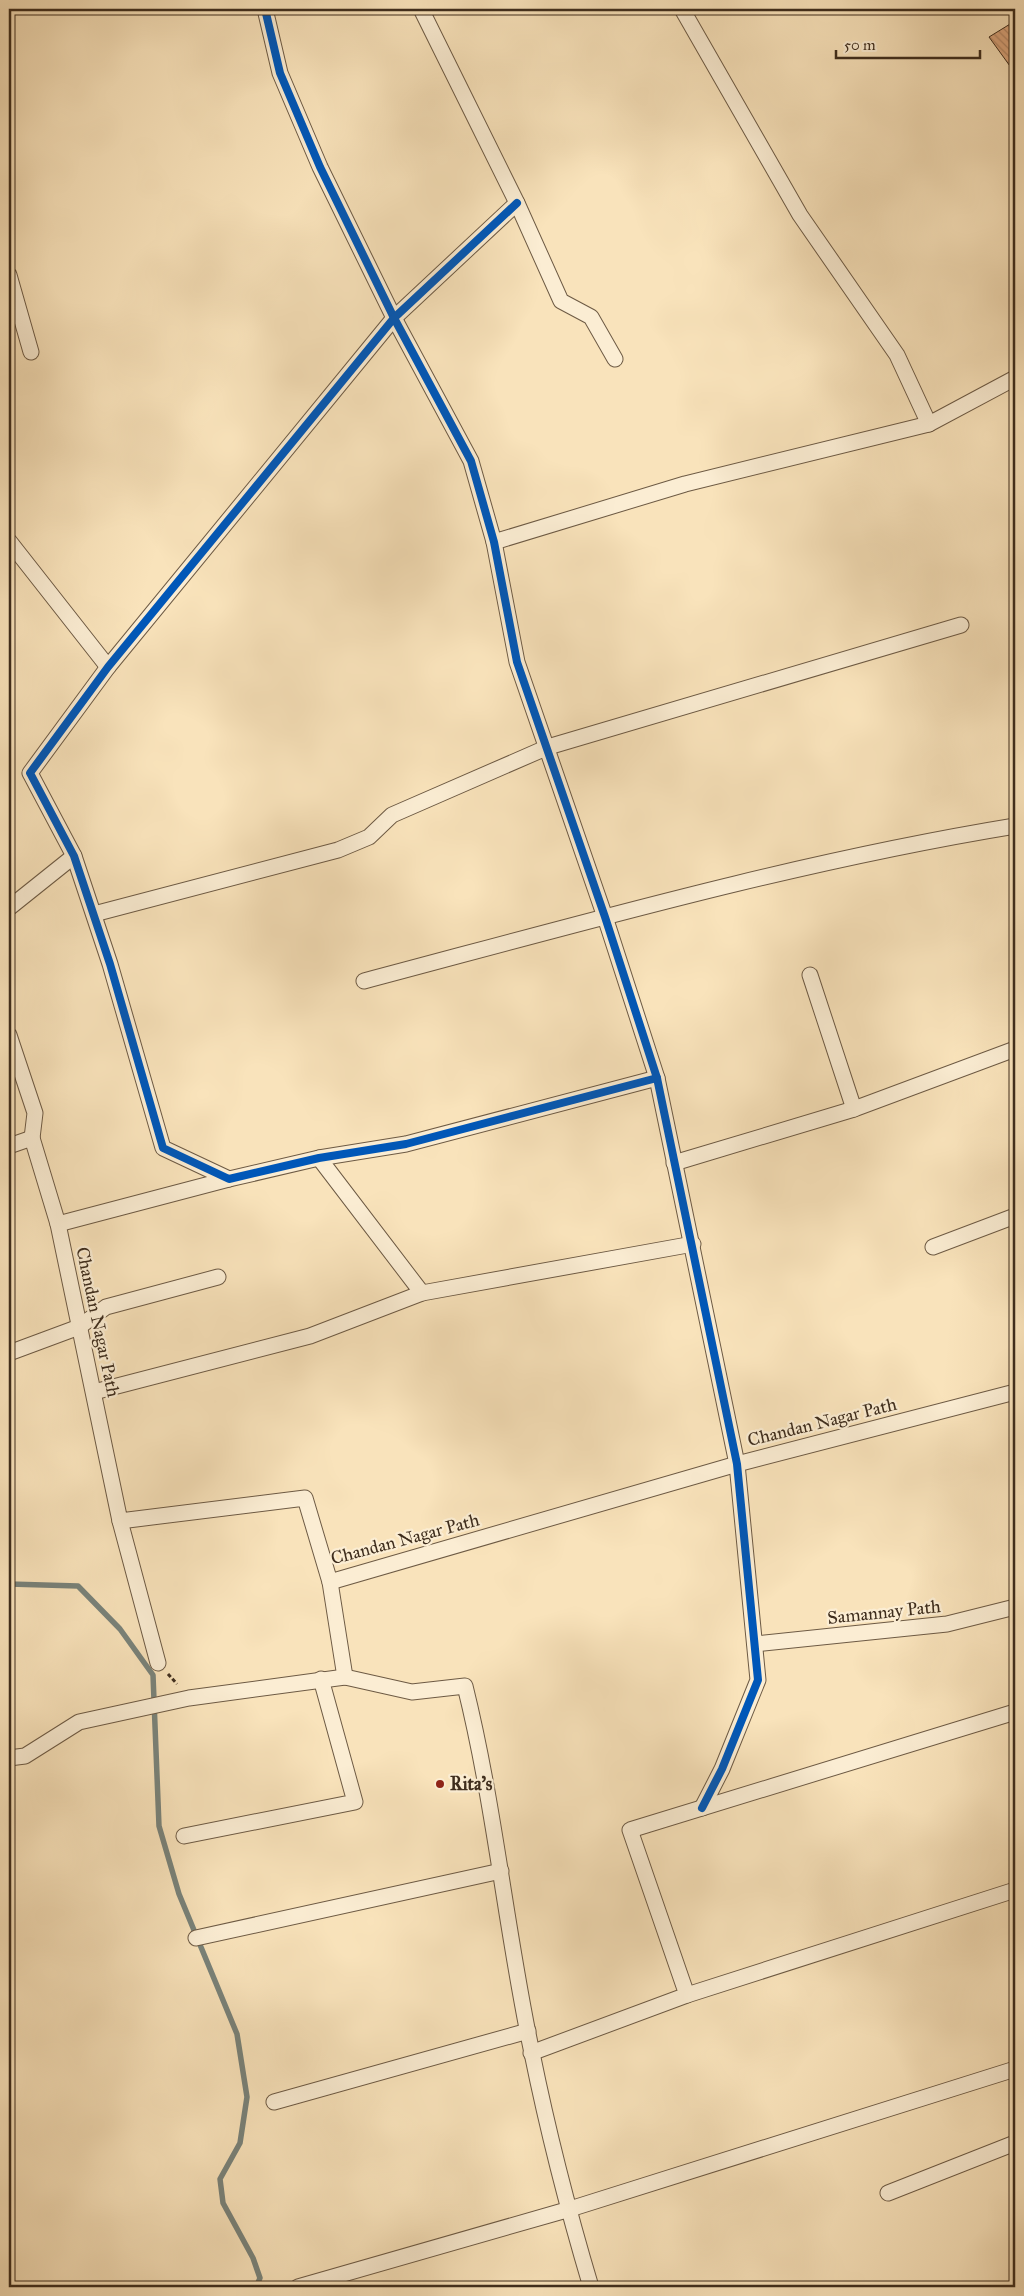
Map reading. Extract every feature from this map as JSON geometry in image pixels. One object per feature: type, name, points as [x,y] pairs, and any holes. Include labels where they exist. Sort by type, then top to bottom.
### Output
[{"type":"street","points":[[265,9],[280,73],[320,168],[394,318],[471,461],[494,542],[517,662],[548,747],[657,1078],[737,1464],[756,1644],[758,1680],[722,1769],[702,1808]]},
{"type":"street","points":[[421,9],[516,204],[560,301],[591,317],[614,359]]},
{"type":"street","points":[[682,9],[800,215],[897,355],[929,424]]},
{"type":"street","points":[[229,1179],[163,1148],[94,914],[74,856],[30,773],[108,667],[394,318],[516,204]]},
{"type":"street","points":[[9,275],[31,352]]},
{"type":"street","points":[[494,542],[685,484],[929,424],[1015,378]]},
{"type":"street","points":[[9,541],[108,667]]},
{"type":"street","points":[[94,914],[338,850],[369,837],[392,815],[548,747],[961,626]]},
{"type":"street","points":[[364,981],[605,917],[916,842],[1015,826]]},
{"type":"street","points":[[9,908],[74,856]]},
{"type":"street","points":[[810,975],[854,1109]]},
{"type":"street","points":[[9,1036],[35,1113],[32,1138],[9,1146]]},
{"type":"street","points":[[674,1163],[854,1109],[1015,1049]]},
{"type":"street","points":[[58,1224],[229,1179],[319,1158],[406,1144],[657,1078]]},
{"type":"street","name":"Chandan Nagar Path","points":[[32,1138],[58,1224],[120,1521],[305,1498],[330,1582],[737,1464],[1015,1392]]},
{"type":"street","points":[[319,1158],[422,1293]]},
{"type":"street","points":[[933,1247],[1015,1216]]},
{"type":"street","points":[[94,1392],[310,1336],[422,1293],[692,1244]]},
{"type":"street","points":[[9,1354],[80,1327],[106,1307],[218,1278]]},
{"type":"street","points":[[120,1521],[158,1663]]},
{"type":"street","points":[[330,1582],[345,1677]]},
{"type":"street","name":"Samannay Path","points":[[756,1644],[947,1624],[1015,1607]]},
{"type":"street","points":[[9,1758],[25,1756],[79,1722],[189,1698],[345,1677],[412,1692],[465,1686],[480,1748],[532,2053],[591,2287]]},
{"type":"street","points":[[184,1836],[355,1802],[321,1679]]},
{"type":"street","points":[[687,1994],[630,1830],[1015,1712]]},
{"type":"street","points":[[196,1938],[501,1871]]},
{"type":"street","points":[[532,2053],[687,1994],[1015,1890]]},
{"type":"street","points":[[274,2102],[528,2031]]},
{"type":"street","points":[[298,2287],[570,2209],[1015,2069]]},
{"type":"street","points":[[888,2193],[1015,2143]]},
{"type":"path","points":[[158,1663],[189,1698]]},
{"type":"building","points":[[1015,21],[1015,73],[989,37]]},
{"type":"waterway","points":[[9,1584],[78,1586],[120,1629],[153,1675],[159,1826],[179,1894],[237,2034],[247,2097],[240,2143],[220,2179],[223,2203],[253,2258],[260,2278],[256,2287]]},
{"type":"cycle path","points":[[265,9],[280,73],[320,167],[394,318],[471,461],[494,542],[517,662],[605,917],[657,1078],[737,1464],[758,1680],[722,1769],[702,1808]]},
{"type":"cycle path","points":[[517,203],[394,318],[108,667],[30,773],[74,856],[110,964],[163,1148],[229,1179],[319,1158],[406,1144],[657,1078]]},
{"type":"place","name":"Rita's","points":[[440,1784]]}]
